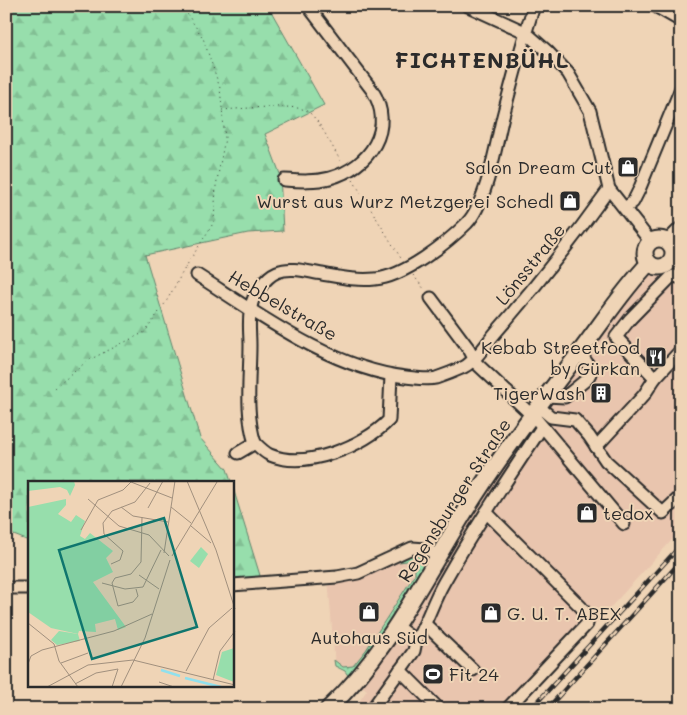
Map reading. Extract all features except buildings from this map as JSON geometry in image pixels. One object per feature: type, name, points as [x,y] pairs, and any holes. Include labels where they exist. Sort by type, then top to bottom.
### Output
[{"type":"main road","points":[[669,242],[681,230]]},
{"type":"main road","points":[[660,238],[669,242],[677,260],[662,267],[653,266],[649,263],[644,252],[650,241],[660,238]]},
{"type":"main road","name":"Regensburger Straße","points":[[328,709],[355,682],[396,626],[488,475],[541,412],[580,352],[649,263]]},
{"type":"street","points":[[284,180],[316,181],[347,171],[363,160],[374,146],[382,124],[379,100],[308,6]]},
{"type":"street","points":[[468,6],[525,32],[568,73],[590,110],[609,188],[650,241]]},
{"type":"street","points":[[391,375],[389,420],[379,430],[346,448],[313,458],[292,461],[269,455],[255,444],[249,394],[250,309],[257,292],[277,272],[288,269],[301,270],[375,280],[389,277],[408,268],[436,249],[468,222],[479,203],[525,32],[534,6]]},
{"type":"street","points":[[655,6],[681,21]]},
{"type":"street","points":[[625,208],[633,202],[639,190],[681,88]]},
{"type":"street","name":"Lönsstraße","points":[[473,358],[526,298],[582,228],[609,188]]},
{"type":"street","name":"Hebbelstraße","points":[[197,275],[285,330],[326,352],[391,375],[434,378],[466,366],[473,358]]},
{"type":"street","points":[[655,378],[616,336],[670,278],[674,276],[681,278]]},
{"type":"street","points":[[431,298],[481,368],[541,412],[555,418],[575,420],[589,436],[606,461],[663,513],[681,496]]},
{"type":"street","points":[[596,447],[681,350]]},
{"type":"street","points":[[375,707],[414,651],[416,640],[442,584],[486,512],[541,412],[565,397],[587,379],[592,370],[580,352]]},
{"type":"street","points":[[541,412],[550,436],[624,524]]},
{"type":"street","points":[[238,453],[255,444]]},
{"type":"street","points":[[486,512],[582,607],[588,616],[587,624],[507,709]]},
{"type":"street","points":[[234,584],[337,577],[358,573],[412,548],[426,549],[439,556]]},
{"type":"street","points":[[6,588],[28,588]]},
{"type":"street","points":[[425,624],[474,670]]},
{"type":"street","points":[[396,626],[416,640]]},
{"type":"street","points":[[400,670],[440,709]]},
{"type":"path","points":[[55,388],[88,361],[145,332],[166,302],[214,222],[216,186],[225,138],[220,88],[203,38],[182,6]]},
{"type":"path","points":[[222,110],[287,107],[301,108],[308,111],[408,268],[431,298]]},
{"type":"path","points":[[185,268],[197,275]]},
{"type":"shaded area","points":[[681,261],[681,530],[518,709],[354,709],[367,690],[349,677],[345,671],[335,666],[328,578],[337,577],[406,549],[432,551],[458,523],[653,266],[662,267]]},
{"type":"green space","points":[[6,6],[268,6],[324,105],[265,134],[280,174],[283,231],[248,233],[145,255],[200,438],[227,469],[231,481],[28,481],[28,541],[6,532]]},
{"type":"green space","points":[[234,491],[262,582],[234,585]]},
{"type":"green space","points":[[416,552],[422,559],[422,569],[382,633],[349,677],[345,671],[335,666],[334,660],[343,667],[353,666],[366,650],[415,574],[415,566],[407,561],[399,562],[397,560]]},
{"type":"railway","points":[[531,709],[681,545]]},
{"type":"railway","points":[[547,709],[681,561]]},
{"type":"place","name":"Salon Dream Cut","points":[[628,167]]},
{"type":"place","name":"Wurst aus Wurz Metzgerei Schedl","points":[[570,201]]},
{"type":"place","name":"Kebab Streetfood by Gürkan","points":[[656,357]]},
{"type":"place","name":"TigerWash","points":[[601,393]]},
{"type":"place","name":"tedox","points":[[587,513]]},
{"type":"place","name":"Autohaus Süd","points":[[369,612]]},
{"type":"place","name":"G. U. T. ABEX","points":[[491,613]]},
{"type":"place","name":"Fit 24","points":[[433,674]]},
{"type":"district","name":"FICHTENBÜHL","points":[[482,59]]}]
